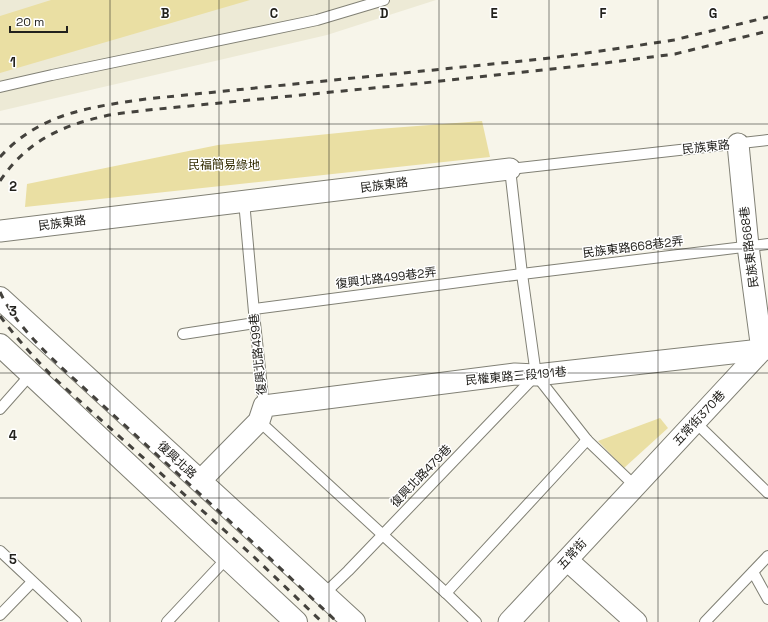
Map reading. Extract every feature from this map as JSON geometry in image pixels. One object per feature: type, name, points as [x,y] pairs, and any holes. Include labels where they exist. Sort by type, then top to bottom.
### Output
[{"type":"main road","name":"復興北路","points":[[0,298],[354,622]]},
{"type":"main road","points":[[0,345],[296,622]]},
{"type":"street","name":"民族東路668巷","points":[[738,144],[758,245],[765,350]]},
{"type":"street","name":"民族東路","points":[[0,231],[510,169]]},
{"type":"street","name":"民權東路三段191巷","points":[[261,414],[515,374],[536,375],[765,350]]},
{"type":"street","name":"五常街370巷","points":[[635,486],[765,350]]},
{"type":"street","points":[[200,481],[261,414]]},
{"type":"street","name":"五常街","points":[[509,622],[635,486]]},
{"type":"street","points":[[567,560],[636,622]]},
{"type":"lane","points":[[0,87],[317,20],[384,0]]},
{"type":"lane","name":"民族東路","points":[[510,169],[768,140]]},
{"type":"lane","points":[[510,169],[522,274],[536,375],[587,440],[635,486]]},
{"type":"lane","name":"復興北路499巷","points":[[244,201],[254,309],[261,414]]},
{"type":"lane","name":"民族東路668巷2弄","points":[[522,274],[758,245]]},
{"type":"lane","name":"復興北路499巷2弄","points":[[254,309],[522,274]]},
{"type":"lane","points":[[183,334],[255,323]]},
{"type":"lane","points":[[0,409],[31,374]]},
{"type":"lane","name":"復興北路479巷","points":[[324,594],[348,571],[536,375]]},
{"type":"lane","points":[[261,414],[382,534],[476,622]]},
{"type":"lane","points":[[695,422],[768,493]]},
{"type":"lane","points":[[446,593],[587,440]]},
{"type":"lane","points":[[0,551],[76,622]]},
{"type":"lane","points":[[705,622],[768,556]]},
{"type":"lane","points":[[167,622],[227,558]]},
{"type":"lane","points":[[753,572],[768,599]]},
{"type":"lane","points":[[0,615],[32,582]]},
{"type":"shaded area","points":[[0,0],[436,0],[327,35],[0,111]]},
{"type":"green space","points":[[51,0],[250,0],[0,73],[0,16]]},
{"type":"green space","name":"民福簡易綠地","points":[[482,121],[490,157],[25,207],[27,184],[218,145],[378,129]]},
{"type":"green space","points":[[660,418],[668,428],[624,468],[598,441]]},
{"type":"railway","points":[[0,157],[15,142],[32,130],[49,121],[67,114],[105,105],[146,99],[542,59],[674,40],[768,17]]},
{"type":"railway","points":[[0,181],[10,167],[21,156],[45,138],[73,125],[110,115],[597,64],[675,54],[768,31]]},
{"type":"railway","points":[[0,292],[19,322],[53,359],[259,548],[337,622]]},
{"type":"railway","points":[[0,316],[32,355],[53,377],[252,555],[322,622]]}]
